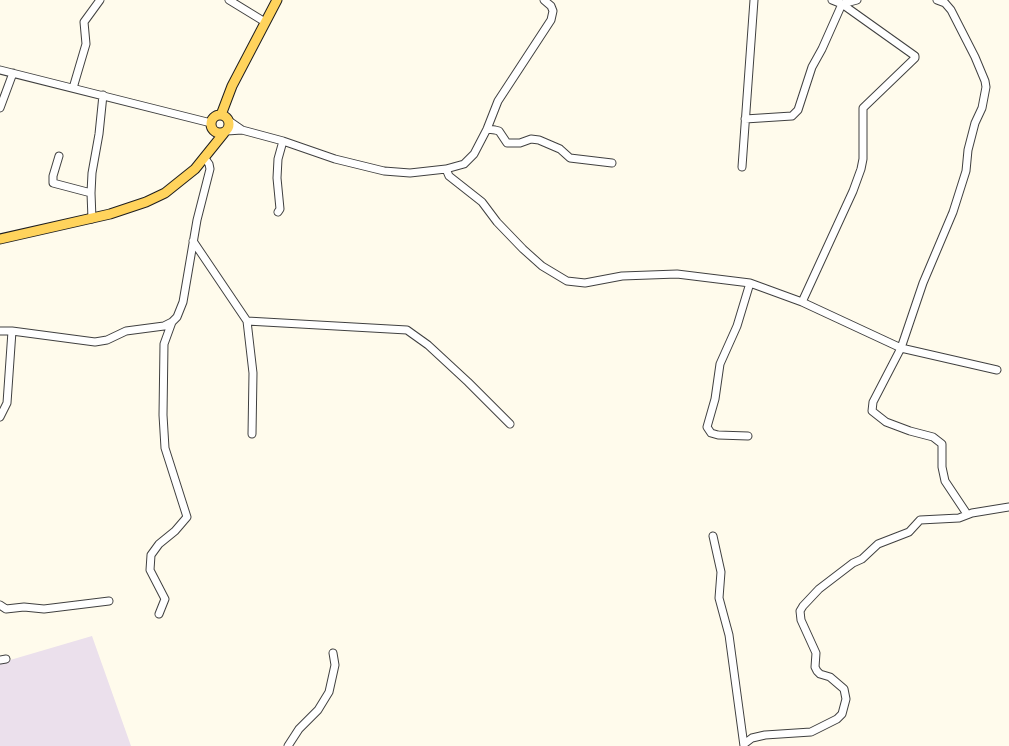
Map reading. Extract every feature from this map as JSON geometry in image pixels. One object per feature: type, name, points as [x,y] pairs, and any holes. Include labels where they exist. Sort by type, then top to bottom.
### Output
[{"type":"main road","points":[[222,115],[232,86],[276,0]]},
{"type":"main road","points":[[0,239],[92,219],[146,202],[165,193],[186,178],[206,156],[229,127],[229,122],[222,115],[216,116],[212,126],[206,156]]},
{"type":"main road","points":[[212,126],[219,134],[225,132]]},
{"type":"street","points":[[73,88],[86,44],[84,22],[100,0]]},
{"type":"street","points":[[229,0],[265,22]]},
{"type":"street","points":[[229,122],[242,130],[283,141],[335,159],[384,171],[410,174],[446,169],[464,164],[474,154],[487,130],[498,101],[551,20],[553,11],[551,6],[544,0]]},
{"type":"street","points":[[742,167],[754,0]]},
{"type":"street","points":[[802,302],[853,191],[861,168],[863,159],[863,108],[915,58],[915,56],[842,4],[832,0]]},
{"type":"street","points":[[842,4],[857,0]]},
{"type":"street","points":[[937,0],[951,10],[975,57],[986,87],[982,108],[968,150],[966,171],[953,212],[923,283],[901,348],[873,402],[872,411],[886,422],[933,437],[942,444],[942,467],[945,481],[966,514]]},
{"type":"street","points":[[745,119],[792,116],[798,110],[812,67],[842,4]]},
{"type":"street","points":[[0,70],[212,126]]},
{"type":"street","points":[[0,108],[13,73]]},
{"type":"street","points":[[92,219],[92,174],[104,96]]},
{"type":"street","points":[[225,132],[242,130]]},
{"type":"street","points":[[487,130],[499,132],[507,143],[520,143],[531,139],[539,140],[560,149],[570,158],[612,163]]},
{"type":"street","points":[[278,212],[280,209],[276,178],[278,159],[283,141]]},
{"type":"street","points":[[59,156],[53,176],[54,183],[91,193]]},
{"type":"street","points":[[159,614],[165,599],[150,570],[151,555],[186,516],[165,448],[163,415],[164,344],[172,322],[183,302],[197,220],[210,169],[206,156]]},
{"type":"street","points":[[446,169],[449,176],[482,202],[497,222],[523,250],[542,266],[567,281],[585,283],[622,276],[677,274],[750,283],[802,302],[901,348],[997,370]]},
{"type":"street","points":[[193,241],[247,321],[253,373],[252,434]]},
{"type":"street","points":[[748,436],[718,435],[711,433],[707,427],[715,399],[720,364],[737,326],[750,283]]},
{"type":"street","points":[[247,321],[407,330],[428,345],[510,424]]},
{"type":"street","points":[[0,331],[95,342],[108,340],[126,331],[164,326],[172,322]]},
{"type":"street","points":[[0,417],[12,331]]},
{"type":"street","points":[[744,745],[752,738],[765,734],[811,732],[837,719],[842,714],[846,694],[838,682],[820,674],[815,668],[816,654],[800,620],[800,611],[803,606],[819,589],[853,563],[862,559],[878,544],[908,532],[920,520],[959,518],[966,514],[1009,507]]},
{"type":"street","points":[[713,536],[722,572],[719,598],[729,635],[744,745]]},
{"type":"street","points":[[0,605],[6,609],[24,607],[44,609],[109,601]]},
{"type":"street","points":[[288,746],[299,729],[318,710],[329,692],[336,665],[333,653]]},
{"type":"shaded area","points":[[92,636],[131,746],[0,746],[0,663]]}]
